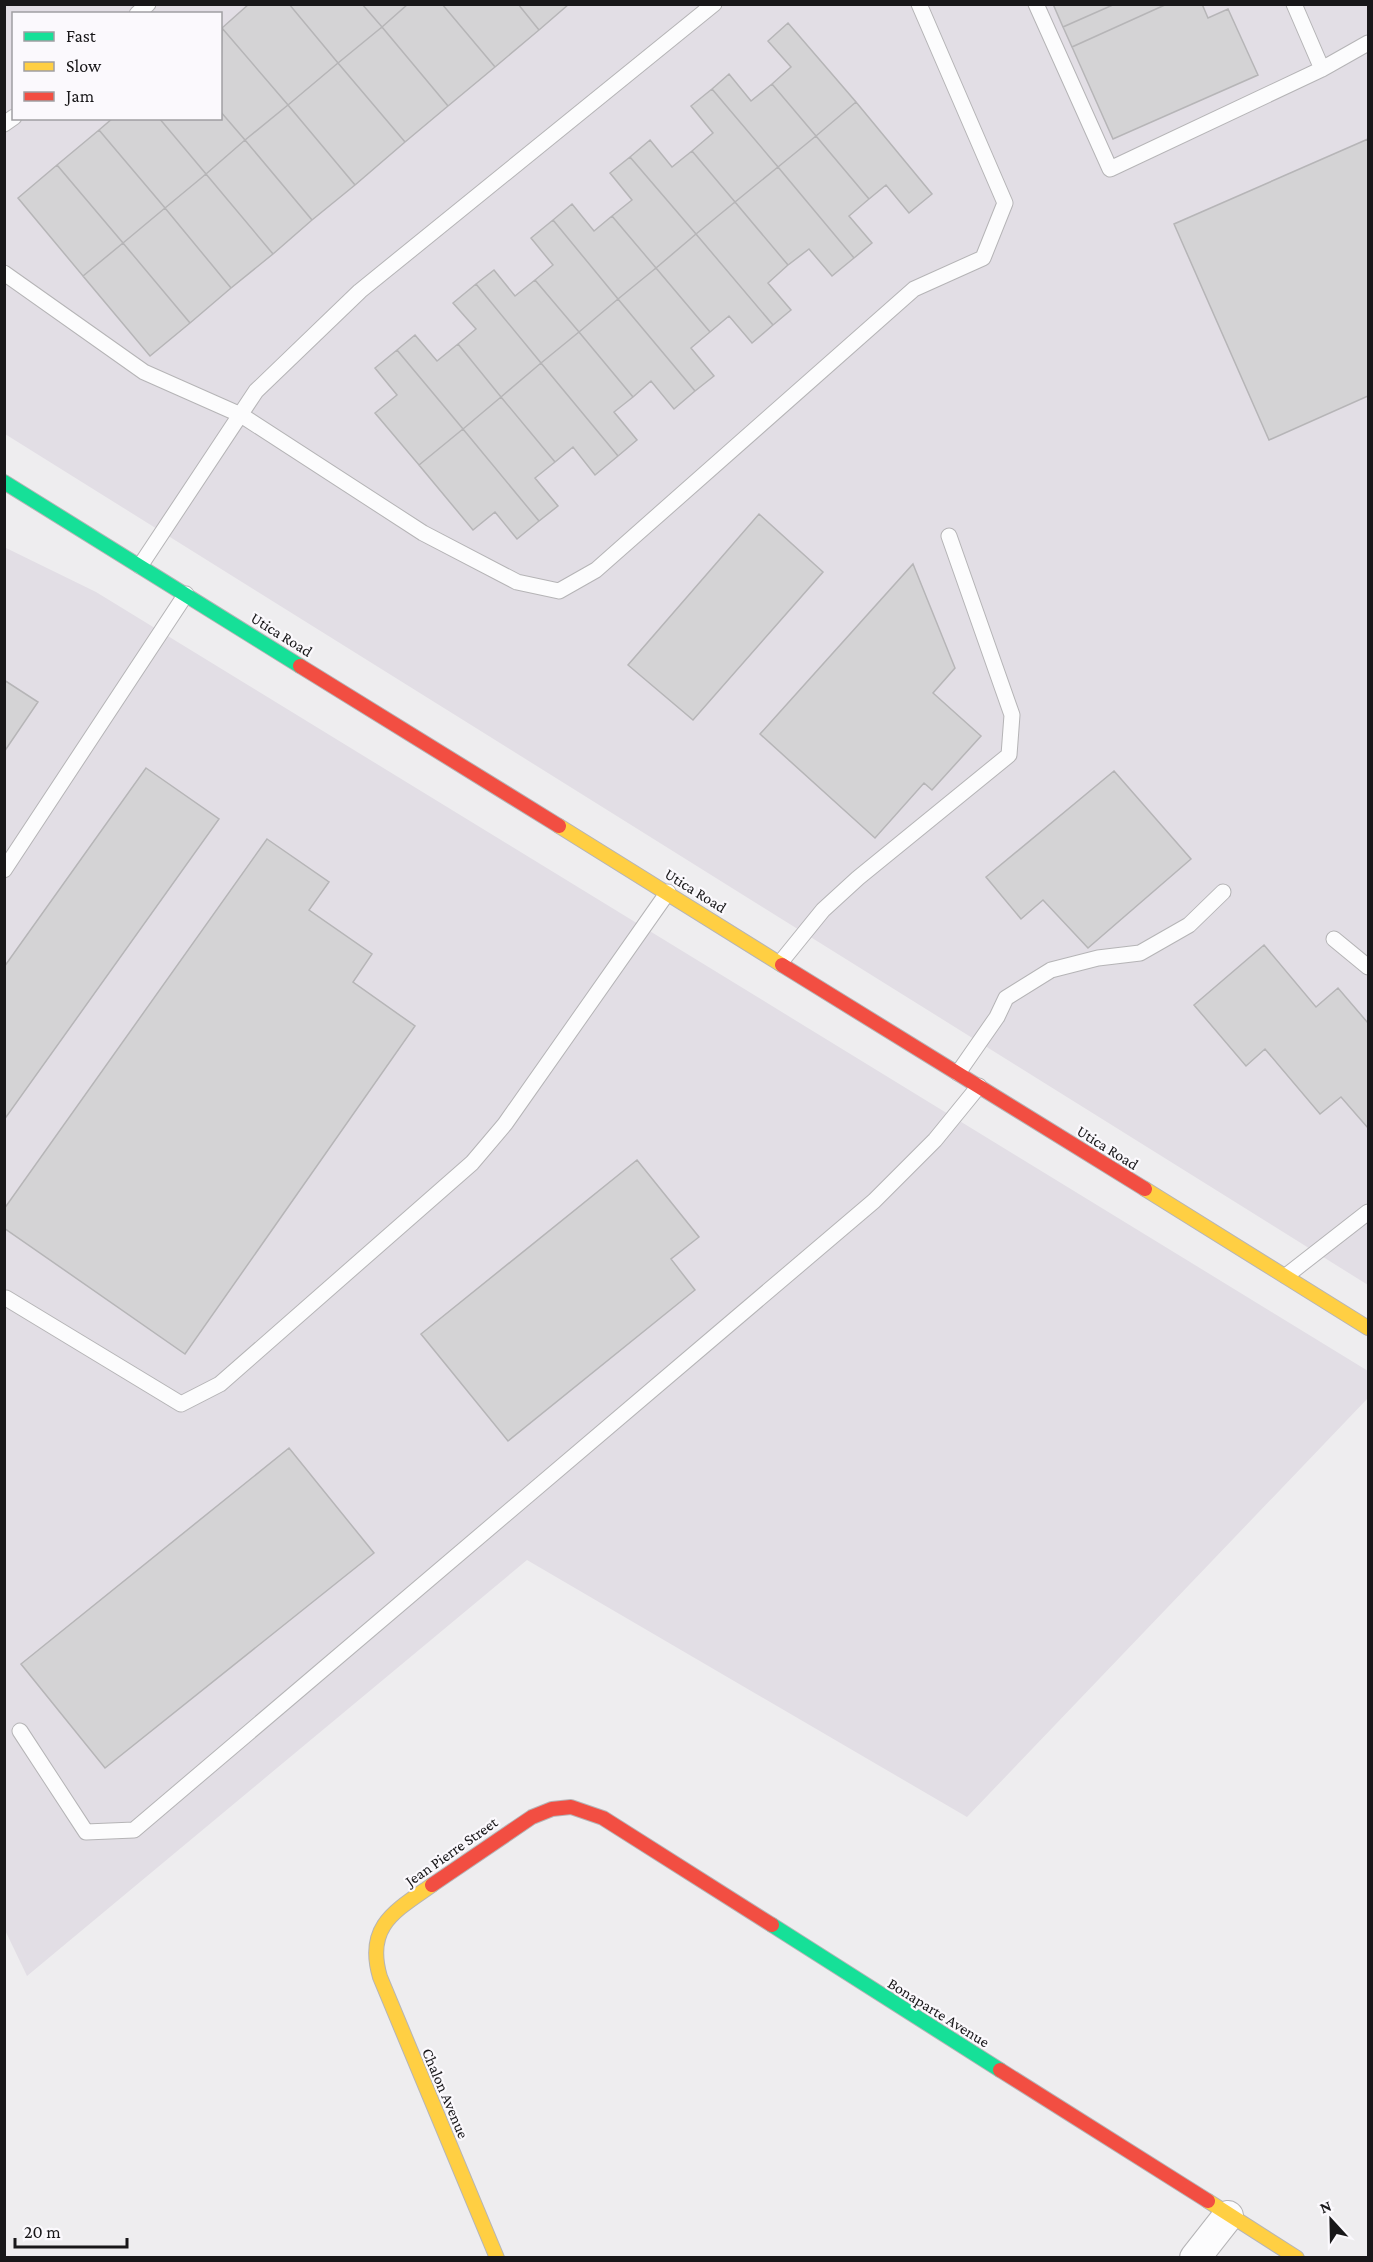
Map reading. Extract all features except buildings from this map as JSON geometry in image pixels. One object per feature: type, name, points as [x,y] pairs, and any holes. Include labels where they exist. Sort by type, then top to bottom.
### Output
[{"type":"street","name":"Utica Road","points":[[4,482],[1368,1328]]},
{"type":"street","name":"Jean Pierre Street","points":[[374,1940],[382,1925],[397,1909],[521,1823],[538,1813],[560,1806]]},
{"type":"street","name":"Bonaparte Avenue","points":[[560,1806],[581,1807],[603,1818],[1297,2258]]},
{"type":"street","name":"Chalon Avenue","points":[[374,1940],[374,1960],[380,1977],[497,2258]]},
{"type":"street","points":[[1195,2258],[1228,2216]]},
{"type":"lane","points":[[140,566],[256,391],[360,291],[714,4]]},
{"type":"lane","points":[[4,273],[144,372],[241,416],[423,533],[517,582],[559,591],[596,570],[914,289],[983,258],[1005,203],[919,4]]},
{"type":"lane","points":[[1036,4],[1110,169],[1322,69],[1368,43]]},
{"type":"lane","points":[[1294,4],[1322,69]]},
{"type":"lane","points":[[780,963],[823,910],[858,878],[1009,755],[1012,715],[949,536]]},
{"type":"lane","points":[[4,870],[186,594]]},
{"type":"lane","points":[[6,1298],[181,1404],[220,1384],[472,1163],[505,1124],[668,892]]},
{"type":"lane","points":[[958,1073],[997,1017],[1006,998],[1051,969],[1098,958],[1140,953],[1188,925],[1223,892]]},
{"type":"lane","points":[[1334,939],[1368,967]]},
{"type":"lane","points":[[20,1731],[86,1832],[134,1830],[874,1201],[935,1140],[979,1086]]},
{"type":"lane","points":[[1286,1276],[1368,1212]]},
{"type":"shaded area","points":[[4,5],[1368,5],[1368,1285],[5,434]]},
{"type":"shaded area","points":[[4,547],[96,592],[1368,1371],[1368,1398],[967,1817],[527,1560],[27,1976],[4,1928]]},
{"type":"traffic: fast","points":[[4,482],[300,666]]},
{"type":"traffic: fast","points":[[772,1925],[1000,2070]]},
{"type":"traffic: slow","points":[[559,826],[782,965]]},
{"type":"traffic: slow","points":[[1145,1189],[1368,1328]]},
{"type":"traffic: slow","points":[[432,1885],[406,1903],[386,1922],[380,1932],[376,1959],[380,1977],[497,2258]]},
{"type":"traffic: slow","points":[[1208,2201],[1297,2258]]},
{"type":"traffic: jam","points":[[300,666],[559,826]]},
{"type":"traffic: jam","points":[[782,965],[1145,1189]]},
{"type":"traffic: jam","points":[[432,1885],[532,1817],[552,1809],[571,1807],[603,1818],[772,1925]]},
{"type":"traffic: jam","points":[[1000,2070],[1208,2201]]}]
